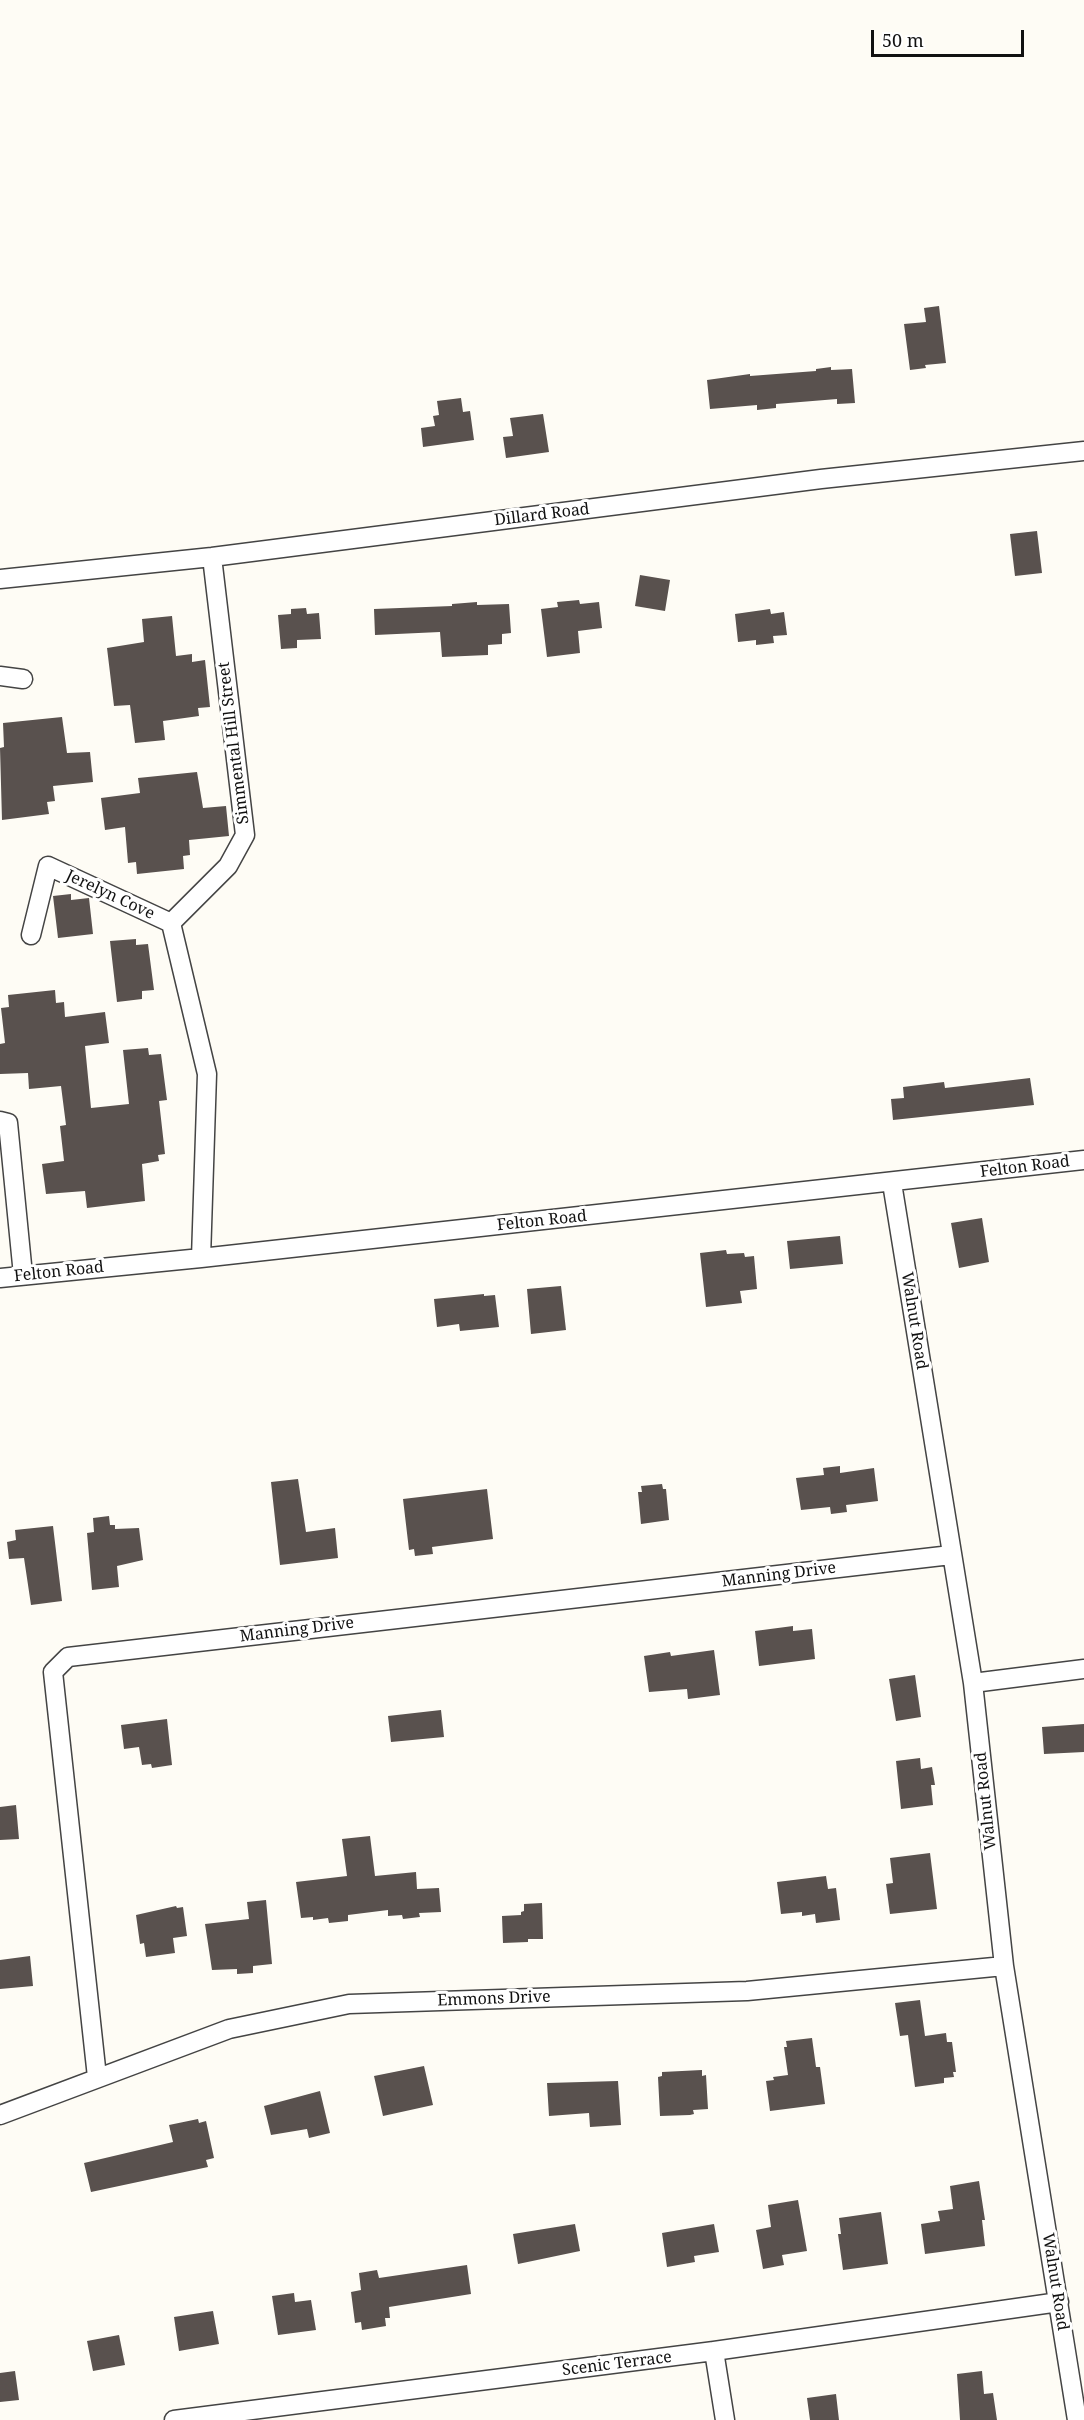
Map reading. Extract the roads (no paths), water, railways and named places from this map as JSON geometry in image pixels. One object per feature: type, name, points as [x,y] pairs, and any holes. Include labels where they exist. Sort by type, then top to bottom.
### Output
[{"type":"street","name":"Dillard Road","points":[[7,578],[212,557],[821,479],[1084,451]]},
{"type":"street","name":"Simmental Hill Street","points":[[171,923],[228,866],[245,835],[212,557]]},
{"type":"street","points":[[0,595],[7,578]]},
{"type":"street","points":[[0,676],[23,679]]},
{"type":"street","name":"Jerelyn Cove","points":[[31,935],[48,866],[171,923]]},
{"type":"street","points":[[171,923],[207,1074],[201,1258]]},
{"type":"street","points":[[0,1121],[8,1123],[23,1275]]},
{"type":"street","name":"Felton Road","points":[[0,1278],[892,1183],[1084,1160]]},
{"type":"street","name":"Walnut Road","points":[[892,1183],[973,1683],[1004,1966],[1077,2420]]},
{"type":"street","name":"Manning Drive","points":[[97,2077],[53,1672],[68,1657],[951,1555]]},
{"type":"street","points":[[973,1683],[1084,1669]]},
{"type":"street","name":"Emmons Drive","points":[[0,2115],[229,2029],[349,2004],[747,1991],[1004,1966]]},
{"type":"street","name":"Scenic Terrace","points":[[174,2420],[714,2351],[1059,2302]]},
{"type":"street","points":[[714,2351],[725,2420]]}]
